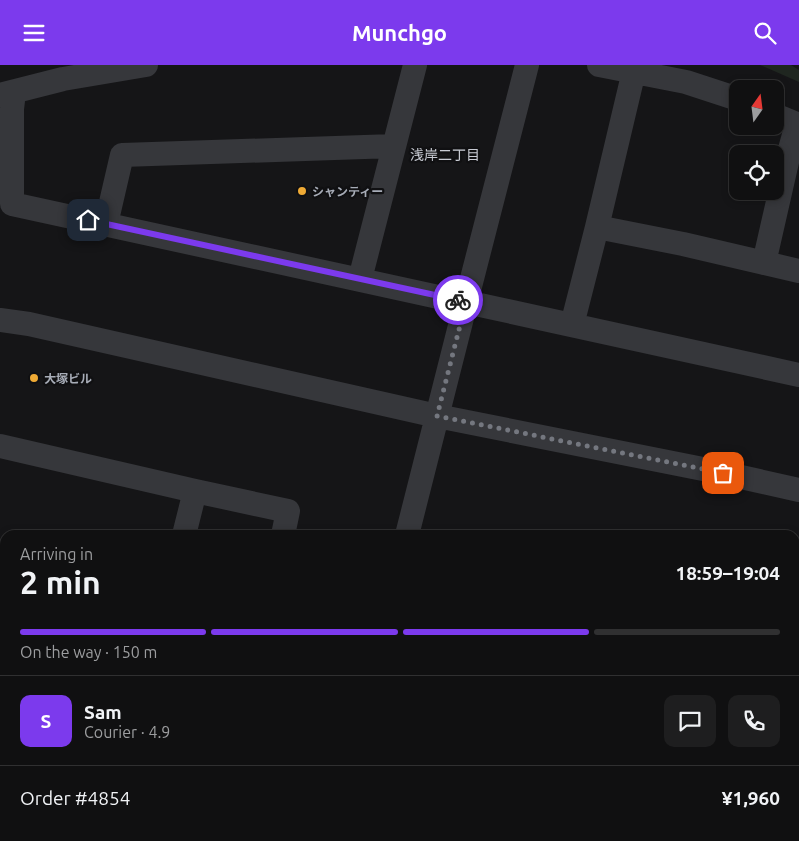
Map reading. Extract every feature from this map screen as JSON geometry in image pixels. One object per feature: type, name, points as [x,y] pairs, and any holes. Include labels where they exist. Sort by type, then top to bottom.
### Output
[{"type":"street","points":[[146,65],[61,72],[7,93],[12,109],[12,204],[799,375]]},
{"type":"street","points":[[360,279],[415,65]]},
{"type":"street","points":[[408,530],[526,65]]},
{"type":"street","points":[[599,65],[686,82],[729,96]]},
{"type":"street","points":[[572,325],[634,71]]},
{"type":"street","points":[[764,263],[789,153],[798,124],[784,119]]},
{"type":"street","points":[[106,224],[122,155],[394,146]]},
{"type":"street","points":[[597,227],[683,244],[799,271]]},
{"type":"street","points":[[0,319],[437,416],[799,489]]},
{"type":"street","points":[[0,446],[288,511],[284,530]]},
{"type":"street","points":[[185,530],[195,491]]},
{"type":"shaded area","points":[[760,65],[791,65],[799,70],[799,82]]},
{"type":"way so far","points":[[458,300],[466,302],[437,416],[723,473]]},
{"type":"place","name":"シャンティー","points":[[302,191]]},
{"type":"place","name":"大塚ビル","points":[[34,378]]},
{"type":"district","name":"浅岸二丁目","points":[[445,155]]},
{"type":"route","points":[[88,220],[458,300]]}]
